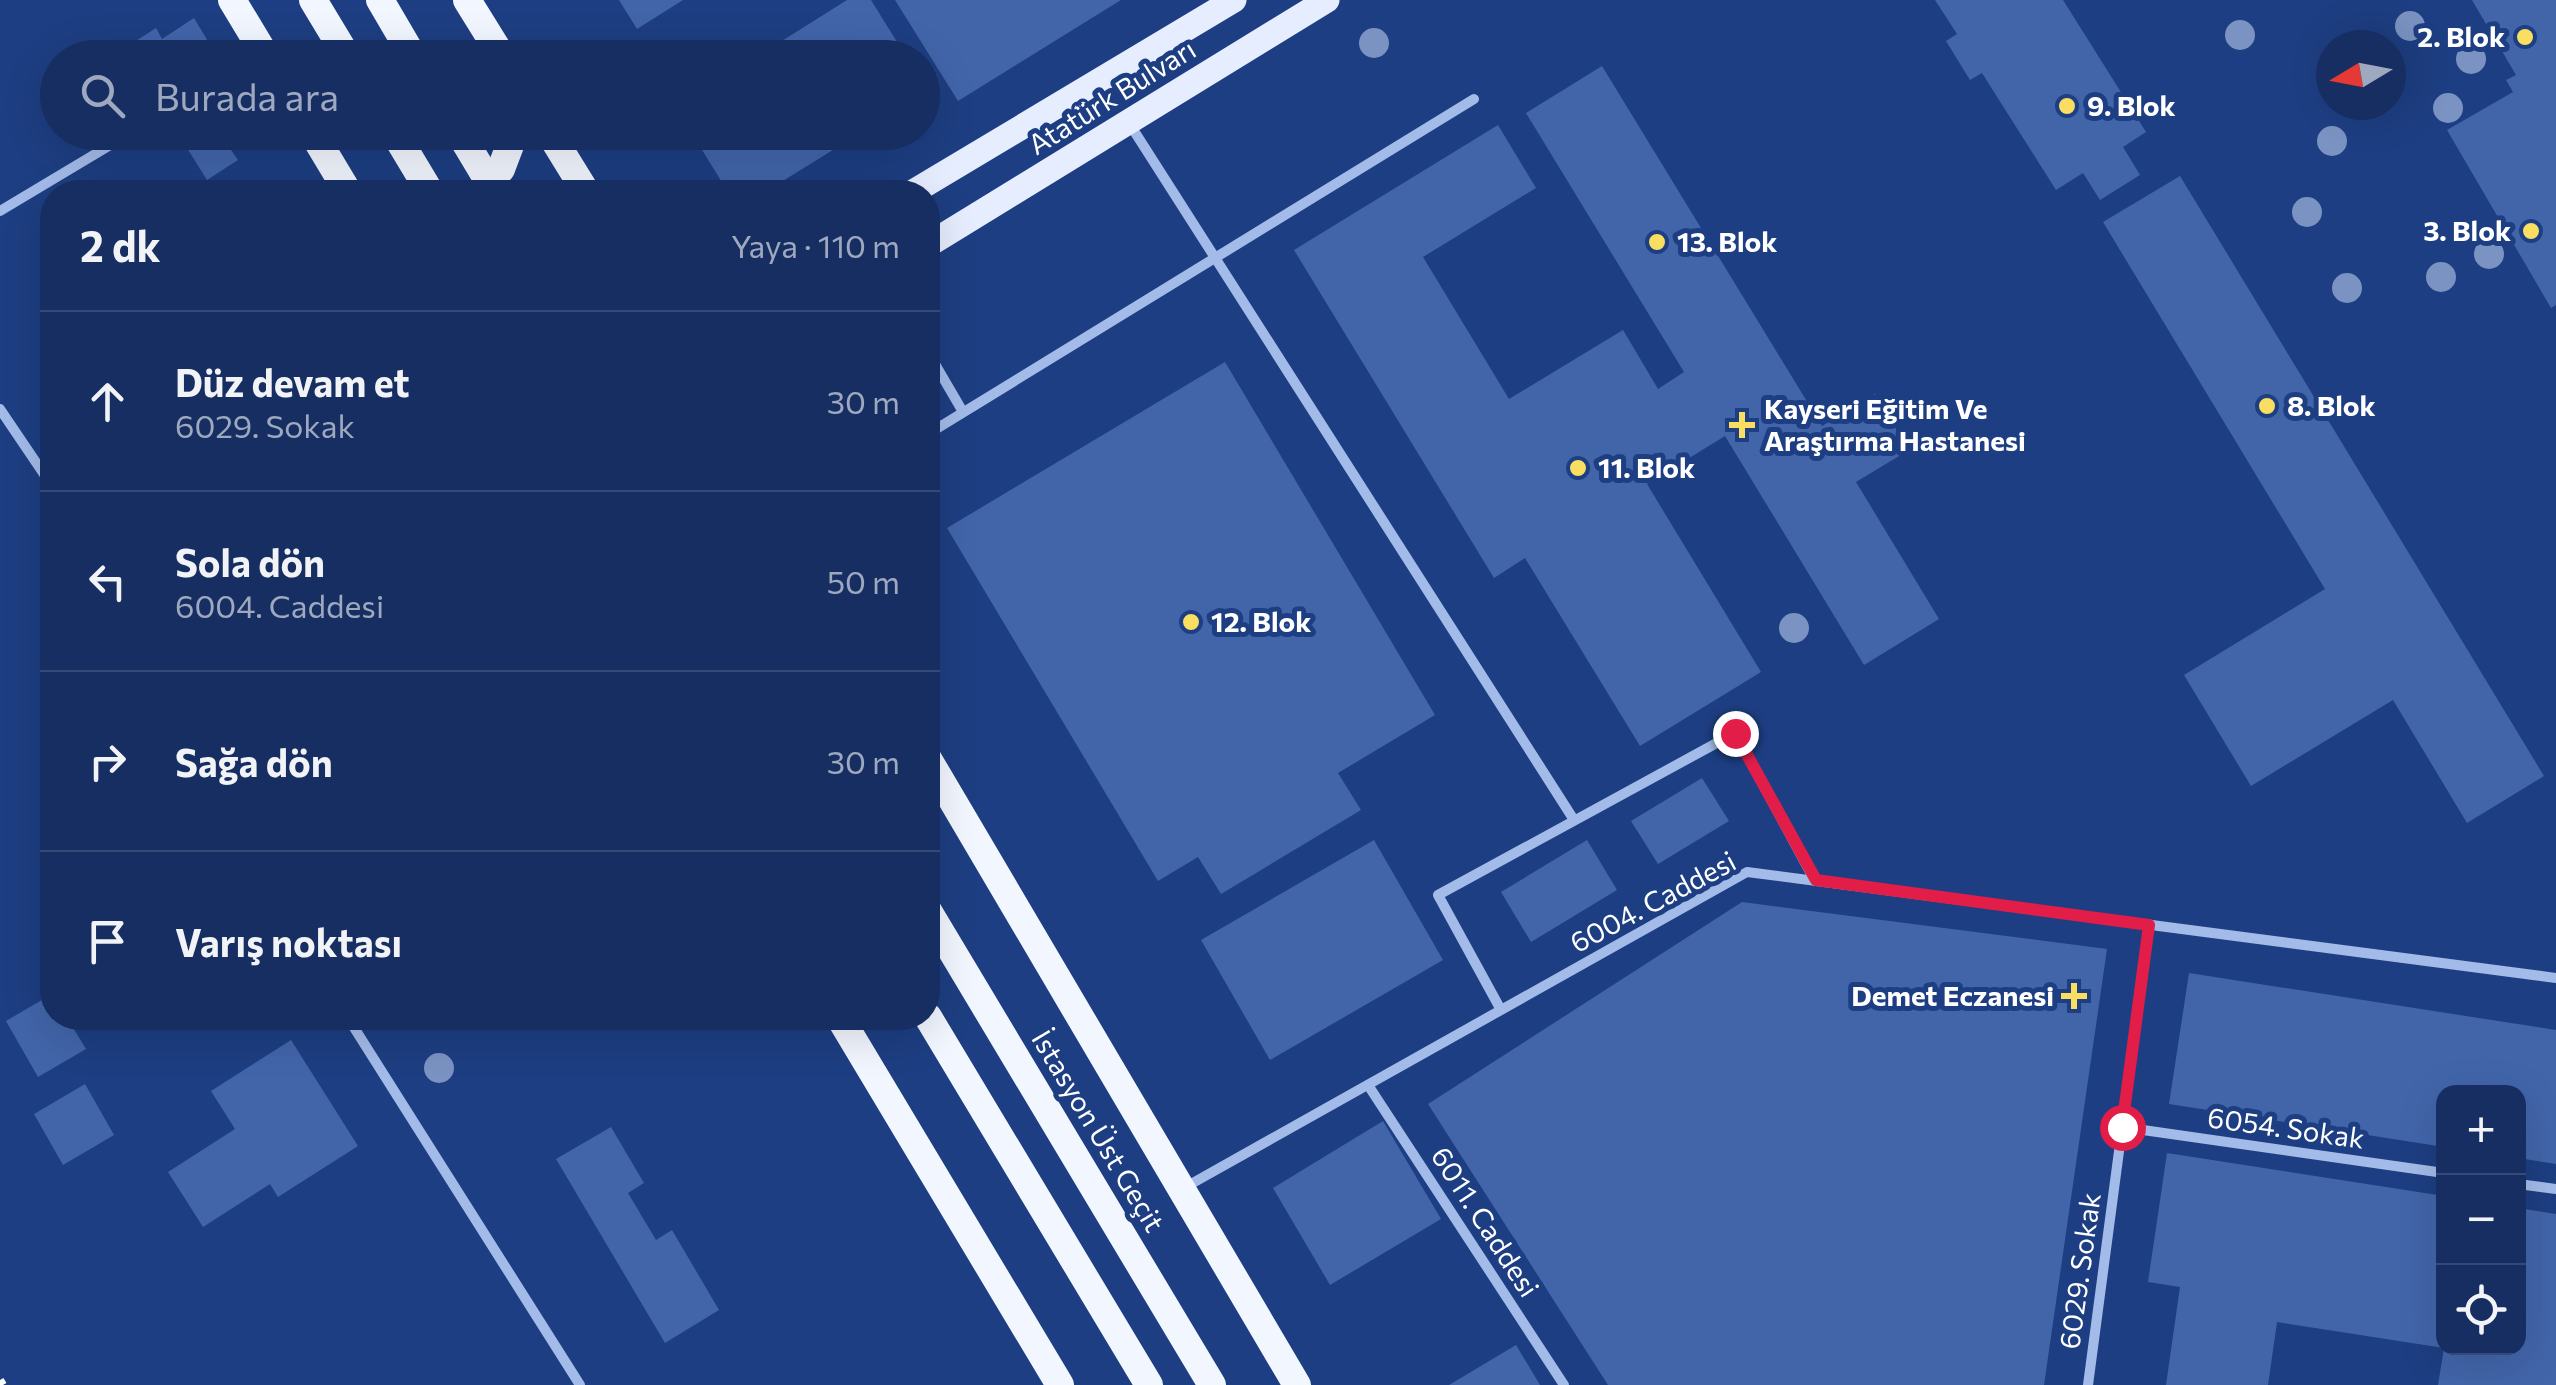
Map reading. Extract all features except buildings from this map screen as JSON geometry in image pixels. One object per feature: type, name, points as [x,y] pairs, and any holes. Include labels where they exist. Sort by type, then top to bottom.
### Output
[{"type":"highway","points":[[232,0],[256,40]]},
{"type":"highway","points":[[313,0],[337,40]]},
{"type":"highway","points":[[380,0],[403,40]]},
{"type":"highway","points":[[467,0],[491,40]]},
{"type":"highway","points":[[323,150],[341,180]]},
{"type":"highway","points":[[405,150],[423,180]]},
{"type":"highway","points":[[471,150],[489,180]]},
{"type":"highway","points":[[491,180],[501,169],[508,150]]},
{"type":"highway","points":[[560,150],[579,180]]},
{"type":"highway","points":[[940,779],[1297,1385]]},
{"type":"highway","name":"İstasyon Üst Geçit","points":[[940,931],[1212,1385]]},
{"type":"highway","points":[[847,1030],[1060,1385]]},
{"type":"highway","points":[[936,1030],[1148,1385]]},
{"type":"main road","name":"Atatürk Bulvarı","points":[[933,180],[1234,0]]},
{"type":"main road","name":"Atatürk Bulvarı","points":[[940,238],[1327,0]]},
{"type":"street","points":[[940,426],[1474,99]]},
{"type":"street","points":[[1128,122],[1574,820]]},
{"type":"street","points":[[52,180],[102,150]]},
{"type":"street","points":[[0,211],[40,187]]},
{"type":"street","points":[[940,373],[963,412]]},
{"type":"street","points":[[0,409],[40,468]]},
{"type":"street","points":[[1501,1010],[1438,894],[1735,733],[1816,880]]},
{"type":"street","name":"6004. Caddesi","points":[[1181,1190],[1747,872],[2556,978]]},
{"type":"street","name":"6029. Sokak","points":[[2088,1385],[2149,925]]},
{"type":"street","points":[[356,1030],[580,1385]]},
{"type":"street","name":"6011. Caddesi","points":[[1368,1084],[1564,1385]]},
{"type":"street","name":"6054. Sokak","points":[[2122,1127],[2436,1172]]},
{"type":"street","points":[[2526,1185],[2556,1190]]},
{"type":"railway","points":[[0,1380],[3,1385]]},
{"type":"place","name":"2. Blok","points":[[2525,37]]},
{"type":"place","name":"9. Blok","points":[[2067,106]]},
{"type":"place","name":"3. Blok","points":[[2531,231]]},
{"type":"place","name":"13. Blok","points":[[1657,242]]},
{"type":"place","name":"8. Blok","points":[[2267,406]]},
{"type":"place","name":"Kayseri Eğitim Ve Araştırma Hastanesi","points":[[1742,425]]},
{"type":"place","name":"11. Blok","points":[[1578,468]]},
{"type":"place","name":"12. Blok","points":[[1191,622]]},
{"type":"place","name":"Demet Eczanesi","points":[[2074,996]]},
{"type":"route","points":[[1735,733],[1816,880],[2149,925],[2122,1127]]}]
